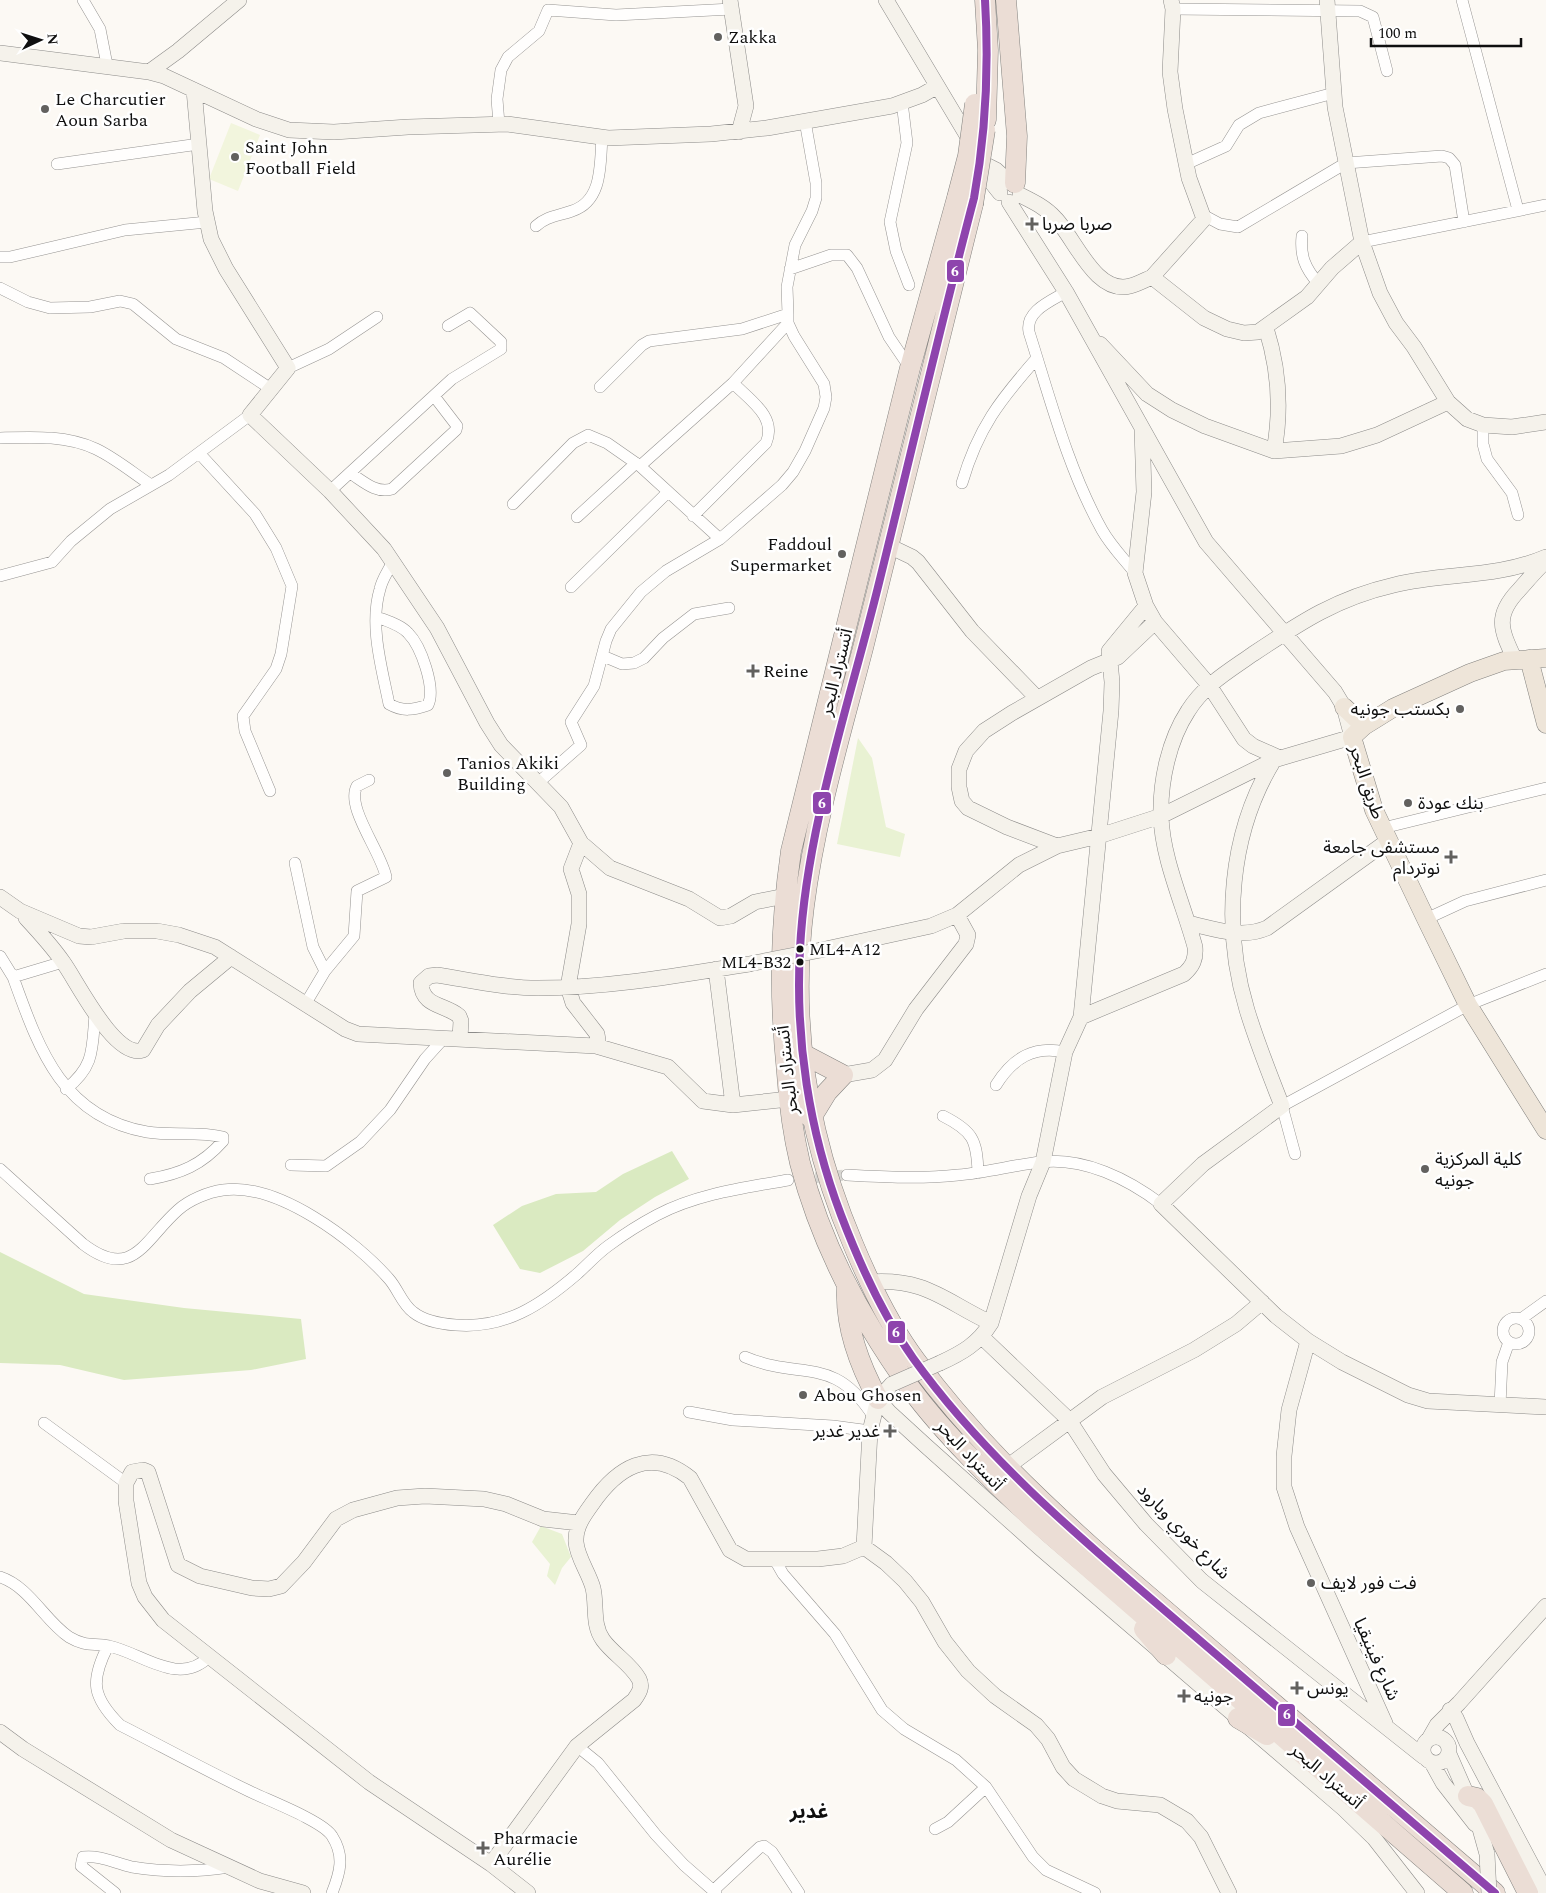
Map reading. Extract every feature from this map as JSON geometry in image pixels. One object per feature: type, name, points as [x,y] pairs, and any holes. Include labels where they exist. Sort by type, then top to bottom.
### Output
[{"type":"highway","name":"أتستراد البحر","points":[[972,0],[981,112]]},
{"type":"highway","name":"أتستراد البحر","points":[[985,0],[988,50],[981,112],[968,156],[965,201],[889,546],[827,790],[804,904],[799,966],[803,1054],[811,1118],[821,1158],[837,1207],[869,1282],[915,1360],[978,1436],[1046,1507],[1098,1553],[1496,1893]]},
{"type":"highway","points":[[1006,0],[1017,136],[1010,191]]},
{"type":"highway","name":"أتستراد البحر","points":[[965,201],[910,368],[791,851],[785,896],[780,996],[789,1099],[800,1162],[813,1204],[848,1286],[897,1368],[928,1409],[1006,1493],[1104,1581],[1462,1893]]},
{"type":"highway","points":[[803,1054],[843,1075],[827,1092],[811,1118]]},
{"type":"highway","points":[[848,1286],[846,1308],[855,1344],[876,1407]]},
{"type":"highway","points":[[1104,1581],[1166,1655]]},
{"type":"highway","points":[[1238,1718],[1309,1760]]},
{"type":"highway","points":[[1468,1796],[1477,1798],[1483,1804],[1528,1893]]},
{"type":"main road","points":[[1520,657],[1540,675],[1546,724]]},
{"type":"main road","name":"طريق البحر","points":[[1520,657],[1470,673],[1414,698],[1358,732],[1364,782],[1426,919],[1468,1005],[1546,1130]]},
{"type":"main road","points":[[1344,707],[1358,732]]},
{"type":"street","points":[[84,0],[100,29],[107,65]]},
{"type":"street","points":[[149,72],[178,51],[239,0]]},
{"type":"street","points":[[886,0],[984,164],[996,170],[1010,191],[1206,542],[1344,707]]},
{"type":"street","points":[[1462,0],[1518,210]]},
{"type":"street","points":[[1387,71],[1373,17],[1360,11],[1327,5],[1172,4],[1170,72],[1186,164],[1193,191],[1205,216],[1220,224],[1238,227],[1346,163],[1430,156],[1450,158],[1456,165],[1464,222]]},
{"type":"street","points":[[499,124],[497,99],[501,70],[508,57],[539,31],[548,10],[616,15],[731,5],[746,106],[739,132]]},
{"type":"street","points":[[1327,5],[1334,93],[1346,163],[1362,242],[1380,293],[1396,323],[1414,347],[1448,402],[1467,418],[1483,425],[1512,427],[1546,422]]},
{"type":"street","points":[[175,81],[178,51]]},
{"type":"street","points":[[0,53],[107,65],[149,72],[175,81],[273,125],[310,132],[499,124],[602,137],[739,132],[902,102],[936,86]]},
{"type":"street","points":[[194,90],[207,222],[218,255],[288,368]]},
{"type":"street","points":[[1186,164],[1226,146],[1239,125],[1259,113],[1334,93]]},
{"type":"street","points":[[902,102],[907,130],[907,143],[890,222],[896,251],[909,286]]},
{"type":"street","points":[[746,106],[767,128]]},
{"type":"street","points":[[539,782],[581,746],[571,722],[589,697],[606,641],[612,629],[641,592],[682,560],[720,539],[776,491],[793,472],[805,451],[824,408],[826,397],[824,384],[788,318],[787,287],[795,245],[816,198],[816,183],[805,121]]},
{"type":"street","points":[[536,226],[546,218],[578,209],[592,196],[598,181],[602,137]]},
{"type":"street","points":[[58,164],[199,144]]},
{"type":"street","points":[[1010,191],[1045,209],[1056,219],[1093,271],[1101,279],[1121,287],[1130,286],[1152,277],[1203,221],[1205,216]]},
{"type":"street","points":[[1152,277],[1204,318],[1227,329],[1244,333],[1258,332],[1307,297],[1332,268],[1362,242],[1546,205]]},
{"type":"street","points":[[0,257],[10,257],[125,230],[207,222]]},
{"type":"street","points":[[1302,236],[1303,259],[1308,272],[1318,283]]},
{"type":"street","points":[[790,269],[831,254],[847,255],[857,268],[889,337],[910,368]]},
{"type":"street","points":[[0,288],[28,302],[50,308],[90,307],[120,301],[133,304],[176,339],[224,358],[271,390]]},
{"type":"street","points":[[1066,292],[1040,308],[1027,324],[1069,454],[1096,516],[1112,545],[1135,573],[1146,606],[1155,622],[1209,684],[1244,739],[1277,759]]},
{"type":"street","points":[[330,491],[452,379],[501,349],[502,345],[470,313],[448,326]]},
{"type":"street","points":[[0,576],[52,562],[71,541],[110,509],[151,485],[199,453],[250,415],[288,368],[330,349],[376,317]]},
{"type":"street","points":[[577,517],[733,383],[788,318]]},
{"type":"street","points":[[600,387],[642,345],[649,341],[742,329],[788,318]]},
{"type":"street","points":[[1266,328],[1273,348],[1279,389],[1278,430],[1274,451]]},
{"type":"street","points":[[1090,336],[1110,353],[1147,394],[1172,410],[1205,426],[1274,451],[1341,446],[1377,435],[1448,402]]},
{"type":"street","points":[[962,483],[974,448],[986,423],[1002,398],[1037,358]]},
{"type":"street","points":[[693,516],[766,443],[769,435],[768,421],[733,383]]},
{"type":"street","points":[[350,473],[373,488],[392,489],[427,458],[456,430],[457,426],[434,396]]},
{"type":"street","points":[[250,415],[330,491],[393,561],[437,628],[487,724],[510,754],[561,807],[581,843],[610,868],[689,899],[720,918],[731,916],[755,902],[785,896]]},
{"type":"street","points":[[1135,573],[1144,492],[1142,425]]},
{"type":"street","points":[[1483,425],[1483,444],[1487,459],[1512,493],[1518,514]]},
{"type":"street","points":[[513,504],[573,443],[588,435],[596,437],[638,465],[720,539]]},
{"type":"street","points":[[0,438],[50,438],[83,444],[97,450],[151,485]]},
{"type":"street","points":[[199,453],[255,514],[276,548],[292,586],[281,654],[276,669],[243,716],[245,731],[270,791]]},
{"type":"street","points":[[1144,492],[1157,480],[1170,479]]},
{"type":"street","points":[[571,587],[667,493]]},
{"type":"street","points":[[889,546],[918,562],[972,631],[1037,698]]},
{"type":"street","points":[[1081,1017],[1184,974],[1192,966],[1196,957],[1172,871],[1161,816],[1165,770],[1175,737],[1189,710],[1209,684],[1284,633],[1324,609],[1362,592],[1425,578],[1507,570],[1546,557]]},
{"type":"street","points":[[377,617],[407,632],[418,646],[432,698],[428,705],[413,710],[399,710],[389,704],[380,658],[377,617],[380,588],[393,561]]},
{"type":"street","points":[[1520,657],[1502,624],[1504,609],[1509,600],[1546,561]]},
{"type":"street","points":[[864,1547],[870,1431],[876,1407],[892,1384],[966,1350],[982,1337],[991,1323],[1029,1196],[1043,1162],[1065,1052],[1081,1017],[1112,694],[1111,648],[1146,606]]},
{"type":"street","points":[[603,656],[622,664],[640,661],[663,638],[694,614],[729,608]]},
{"type":"street","points":[[1057,846],[980,816],[962,800],[959,787],[959,769],[966,751],[975,740],[993,725],[1091,668],[1118,657],[1155,622]]},
{"type":"street","points":[[460,1038],[461,1021],[459,1016],[427,1001],[423,996],[422,983],[429,976],[437,974],[504,986],[568,987],[636,981],[749,964],[931,926],[957,915],[1019,866],[1057,846],[1099,836],[1161,816],[1277,759],[1358,732]]},
{"type":"street","points":[[1277,759],[1263,778],[1250,810],[1235,864],[1234,933],[1239,973],[1247,1009],[1282,1106],[1295,1154]]},
{"type":"street","points":[[306,1003],[324,971],[354,936],[357,890],[386,877],[384,865],[371,843],[353,799],[357,786],[369,780]]},
{"type":"street","points":[[1188,923],[1234,933],[1258,932],[1273,925],[1386,834],[1546,788]]},
{"type":"street","points":[[581,843],[571,869],[579,894],[579,924],[570,963],[568,987],[573,1003],[597,1034],[596,1046]]},
{"type":"street","points":[[295,863],[313,947],[316,958],[324,971]]},
{"type":"street","points":[[1426,919],[1483,896],[1546,880]]},
{"type":"street","points":[[0,897],[20,911],[78,936],[90,937],[124,931],[157,931],[179,935],[215,947],[345,1029],[358,1034],[460,1038],[503,1043],[596,1046],[662,1064],[672,1071],[703,1101],[733,1105],[789,1099]]},
{"type":"street","points":[[20,911],[63,962],[95,1014],[122,1044],[134,1051],[143,1050],[158,1025],[190,991],[232,957]]},
{"type":"street","points":[[843,1075],[872,1070],[885,1060],[916,1008],[966,944],[968,935],[957,915]]},
{"type":"street","points":[[0,956],[14,977],[32,1031],[44,1056],[66,1089],[101,1116],[126,1127],[161,1134],[213,1134],[223,1137],[223,1141],[217,1147],[181,1173],[150,1179]]},
{"type":"street","points":[[14,977],[63,962]]},
{"type":"street","points":[[716,969],[733,1105]]},
{"type":"street","points":[[1161,1204],[1203,1164],[1282,1106],[1468,1005],[1546,974]]},
{"type":"street","points":[[1083,999],[1100,1008]]},
{"type":"street","points":[[66,1089],[80,1078],[87,1069],[92,1049],[95,1014]]},
{"type":"street","points":[[291,1165],[326,1166],[360,1142],[390,1110],[425,1059],[444,1038]]},
{"type":"street","points":[[996,1085],[1012,1066],[1031,1053],[1051,1049],[1065,1052]]},
{"type":"street","points":[[944,1116],[967,1130],[974,1139],[978,1173]]},
{"type":"street","points":[[847,1175],[902,1178],[978,1173],[1043,1162],[1080,1166],[1115,1175],[1132,1183],[1161,1204],[1262,1302],[1308,1341],[1342,1362],[1408,1395],[1438,1402],[1500,1405],[1543,1410]]},
{"type":"street","points":[[0,1169],[83,1244],[94,1252],[115,1260],[122,1260],[135,1254],[177,1211],[198,1198],[223,1190],[246,1190],[267,1196],[301,1210],[342,1236],[389,1278],[401,1294],[406,1306],[420,1317],[447,1324],[479,1326],[499,1323],[555,1292],[607,1247],[659,1214],[701,1197],[788,1180]]},
{"type":"street","points":[[869,1282],[899,1282],[927,1288],[991,1323]]},
{"type":"street","points":[[1522,1319],[1529,1330],[1527,1339],[1520,1344],[1509,1342],[1503,1332],[1505,1324],[1512,1318],[1522,1319],[1546,1301]]},
{"type":"street","points":[[1007,1467],[1102,1397],[1194,1350],[1236,1324],[1262,1302]]},
{"type":"street","name":"شارع خوري وبارود","points":[[982,1337],[1069,1420],[1104,1474],[1146,1524],[1202,1581],[1386,1724],[1406,1743],[1436,1749]]},
{"type":"street","name":"شارع فينيقيا","points":[[1308,1341],[1290,1410],[1283,1474],[1288,1500],[1300,1534],[1386,1724]]},
{"type":"street","points":[[1500,1405],[1502,1362],[1509,1342]]},
{"type":"street","points":[[745,1357],[768,1366],[822,1372],[834,1376],[862,1399],[889,1412],[1374,1838],[1418,1893]]},
{"type":"street","points":[[689,1412],[733,1420],[833,1426],[870,1431]]},
{"type":"street","points":[[44,1423],[126,1483]]},
{"type":"street","points":[[491,1864],[577,1746],[634,1700],[640,1692],[641,1686],[633,1671],[613,1654],[601,1638],[596,1622],[593,1589],[576,1543],[579,1523],[604,1488],[621,1471],[635,1464],[654,1462],[679,1470],[690,1478],[730,1550],[746,1559],[775,1560],[843,1556],[864,1547]]},
{"type":"street","points":[[528,1893],[491,1864],[369,1782],[163,1620],[145,1597],[136,1567],[126,1502],[126,1483],[132,1472],[144,1470],[148,1472],[178,1566],[200,1576],[252,1588],[269,1589],[281,1586],[304,1562],[336,1519],[362,1506],[397,1498],[425,1496],[484,1499],[506,1504],[544,1519],[579,1523]]},
{"type":"street","points":[[864,1547],[886,1563],[905,1581],[922,1602],[945,1642],[968,1671],[995,1696],[1036,1725],[1048,1739],[1063,1767],[1074,1779],[1102,1796],[1117,1801],[1160,1805],[1187,1821],[1201,1837],[1228,1893]]},
{"type":"street","points":[[775,1560],[787,1578],[835,1634],[882,1710],[904,1729],[956,1760],[986,1787],[1033,1857],[1046,1870],[1095,1893]]},
{"type":"street","points":[[0,1576],[19,1588],[68,1636],[88,1646],[108,1646],[169,1669],[190,1669],[209,1658]]},
{"type":"street","points":[[1480,1828],[1462,1809],[1436,1749],[1455,1710],[1546,1606]]},
{"type":"street","points":[[108,1646],[98,1665],[96,1682],[98,1698],[120,1725],[248,1791],[316,1823],[332,1834],[341,1861],[339,1875],[332,1893]]},
{"type":"street","points":[[1455,1710],[1467,1743],[1546,1892]]},
{"type":"street","points":[[0,1732],[23,1749],[61,1770],[171,1840],[260,1881],[303,1893]]},
{"type":"street","points":[[1436,1749],[1467,1743]]},
{"type":"street","points":[[577,1746],[598,1763],[656,1835],[684,1865],[715,1892],[760,1847],[764,1846],[772,1852],[799,1893]]},
{"type":"street","points":[[1436,1749],[1468,1796],[1480,1828],[1487,1854],[1489,1893]]},
{"type":"street","points":[[935,1829],[948,1822],[986,1787]]},
{"type":"street","points":[[115,1893],[81,1866],[83,1857],[102,1858],[134,1867],[196,1872],[229,1867]]},
{"type":"green space","name":"Saint John Football Field","points":[[231,123],[260,135],[238,191],[209,179]]},
{"type":"green space","points":[[858,738],[872,758],[886,827],[905,834],[900,857],[837,844]]},
{"type":"green space","points":[[672,1151],[689,1179],[655,1197],[620,1220],[583,1251],[540,1273],[520,1269],[493,1225],[522,1206],[556,1194],[596,1192],[623,1174]]},
{"type":"green space","points":[[0,1252],[84,1294],[184,1308],[301,1319],[306,1359],[251,1370],[124,1380],[60,1365],[0,1363]]},
{"type":"green space","points":[[541,1526],[562,1534],[571,1557],[562,1568],[555,1585],[547,1576],[550,1564],[532,1542]]},
{"type":"tunnel","points":[[799,1179],[847,1175]]},
{"type":"transit line","name":"6","points":[[985,0],[986,99],[974,198],[878,587],[830,767],[811,859],[804,904],[799,983],[802,1051],[820,1151],[848,1234],[864,1271],[891,1324],[913,1358],[975,1434],[1008,1469],[1079,1536],[1495,1893]]},
{"type":"place","name":"Zakka","points":[[718,37]]},
{"type":"place","name":"Le Charcutier Aoun Sarba","points":[[45,109]]},
{"type":"place","name":"Saint John Football Field","points":[[235,157]]},
{"type":"place","name":"صربا صربا","points":[[1032,224]]},
{"type":"place","name":"Faddoul Supermarket","points":[[842,554]]},
{"type":"place","name":"Reine","points":[[753,671]]},
{"type":"place","name":"بكستب جونيه","points":[[1460,709]]},
{"type":"place","name":"Tanios Akiki Building","points":[[447,773]]},
{"type":"place","name":"بنك عودة","points":[[1408,803]]},
{"type":"place","name":"مستشفى جامعة نوتردام","points":[[1451,857]]},
{"type":"place","name":"ML4-A12","points":[[800,949]]},
{"type":"place","name":"ML4-B32","points":[[800,962]]},
{"type":"place","name":"كلية المركزية جونيه","points":[[1425,1169]]},
{"type":"place","name":"Abou Ghosen","points":[[803,1395]]},
{"type":"place","name":"غدير غدير","points":[[890,1431]]},
{"type":"place","name":"فت فور لايف","points":[[1311,1583]]},
{"type":"place","name":"يونس","points":[[1297,1688]]},
{"type":"place","name":"جونيه","points":[[1184,1696]]},
{"type":"place","name":"Pharmacie Aurélie","points":[[483,1848]]},
{"type":"district","name":"غدير","points":[[809,1811]]}]
